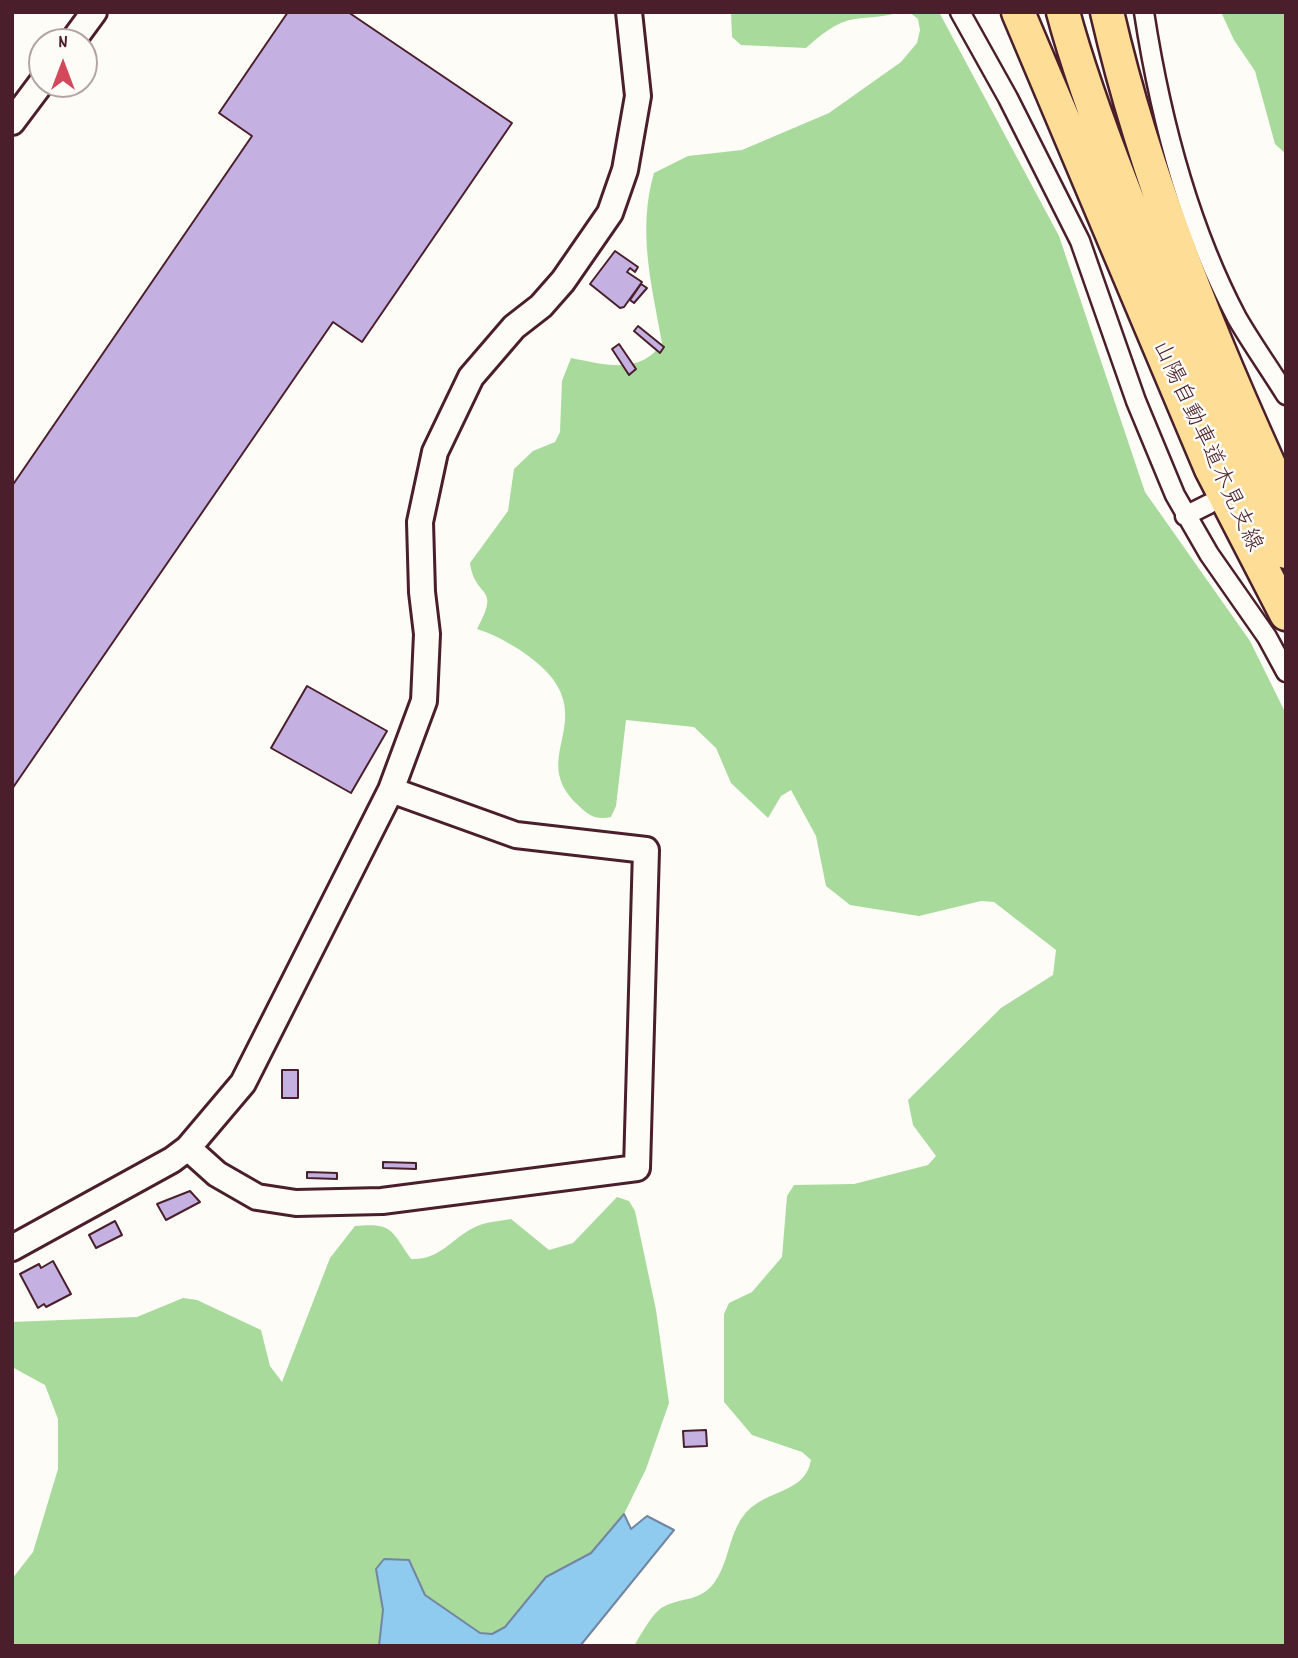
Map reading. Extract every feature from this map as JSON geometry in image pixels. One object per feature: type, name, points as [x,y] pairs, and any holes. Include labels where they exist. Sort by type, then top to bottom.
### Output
[{"type":"highway","points":[[1018,12],[1128,279]]},
{"type":"highway","points":[[1034,12],[1128,279]]},
{"type":"highway","points":[[1063,12],[1102,131],[1155,272],[1239,460],[1286,552]]},
{"type":"highway","points":[[1107,12],[1137,121],[1183,262],[1286,502]]},
{"type":"highway","name":"山陽自動車道木見支線","points":[[1128,279],[1211,469],[1286,614]]},
{"type":"street","points":[[82,28],[94,12]]},
{"type":"street","points":[[12,1248],[172,1160],[188,1148],[243,1083],[391,790],[424,701],[427,634],[422,592],[420,522],[435,452],[471,377],[514,327],[541,306],[563,281],[610,213],[625,170],[638,96],[629,12]]},
{"type":"street","points":[[960,12],[1008,97],[1080,241],[1136,401],[1185,516],[1267,637],[1286,672]]},
{"type":"street","points":[[1144,12],[1165,117],[1212,264],[1238,318],[1286,395]]},
{"type":"street","points":[[12,122],[30,98]]},
{"type":"street","points":[[1185,516],[1209,503]]},
{"type":"street","points":[[188,1148],[217,1174],[257,1197],[296,1203],[382,1201],[637,1168],[646,850],[516,835],[391,790]]},
{"type":"green space","points":[[731,12],[900,12],[841,23],[806,48],[741,45],[732,37]]},
{"type":"green space","points":[[909,12],[939,12],[1059,236],[1145,492],[1250,641],[1286,714],[1286,1646],[634,1646],[659,1610],[709,1589],[720,1573],[735,1531],[747,1512],[764,1499],[797,1483],[808,1470],[811,1460],[802,1452],[752,1435],[724,1402],[724,1314],[729,1303],[752,1292],[782,1257],[787,1196],[794,1185],[854,1184],[928,1165],[936,1156],[913,1125],[908,1100],[1001,1008],[1053,975],[1056,950],[994,902],[981,901],[919,916],[850,905],[826,886],[816,836],[791,790],[781,796],[768,818],[731,783],[716,748],[694,727],[626,720],[616,806],[611,817],[601,818],[589,814],[565,790],[560,776],[558,762],[565,720],[559,689],[545,670],[523,652],[477,629],[484,615],[487,598],[473,575],[470,563],[508,511],[514,469],[533,451],[555,442],[560,432],[562,381],[571,358],[608,365],[632,364],[653,353],[662,343],[646,237],[649,195],[654,173],[688,156],[742,150],[829,113],[901,62],[917,43],[920,30],[918,19]]},
{"type":"green space","points":[[1221,12],[1286,12],[1286,154],[1275,144],[1255,71],[1234,40]]},
{"type":"green space","points":[[617,1197],[629,1201],[635,1211],[656,1310],[669,1403],[646,1469],[624,1514],[591,1553],[546,1577],[505,1627],[492,1634],[480,1633],[425,1595],[409,1561],[376,1569],[383,1610],[379,1646],[12,1646],[12,1579],[33,1552],[58,1469],[58,1419],[45,1385],[12,1367],[12,1322],[137,1317],[183,1298],[197,1300],[261,1330],[270,1366],[282,1382],[330,1258],[355,1226],[384,1227],[394,1235],[411,1259],[437,1253],[477,1226],[511,1219],[549,1250],[573,1243]]},
{"type":"water","points":[[624,1514],[631,1529],[647,1516],[674,1530],[580,1646],[379,1646],[383,1610],[376,1569],[384,1559],[409,1560],[425,1595],[480,1633],[492,1634],[505,1627],[546,1577],[591,1553]]},
{"type":"building","points":[[288,12],[348,12],[512,123],[362,342],[333,322],[12,789],[12,486],[252,136],[219,113]]},
{"type":"building","points":[[615,251],[638,267],[635,272],[630,268],[627,272],[642,282],[624,307],[620,308],[590,284]]},
{"type":"building","points":[[641,284],[647,288],[634,303],[630,300]]},
{"type":"building","points":[[638,326],[664,347],[660,353],[634,331]]},
{"type":"building","points":[[619,344],[636,369],[629,375],[612,349]]},
{"type":"building","points":[[307,686],[387,731],[351,793],[271,748]]},
{"type":"building","points":[[282,1070],[298,1070],[298,1098],[282,1098]]},
{"type":"building","points":[[383,1162],[416,1163],[416,1169],[383,1168]]},
{"type":"building","points":[[307,1172],[337,1173],[337,1179],[307,1178]]},
{"type":"building","points":[[190,1191],[200,1202],[166,1220],[157,1204]]},
{"type":"building","points":[[115,1221],[122,1235],[96,1248],[89,1235]]},
{"type":"building","points":[[53,1261],[71,1294],[46,1307],[44,1304],[38,1308],[20,1274],[39,1264],[41,1268]]},
{"type":"building","points":[[706,1430],[707,1446],[684,1447],[683,1431]]}]
